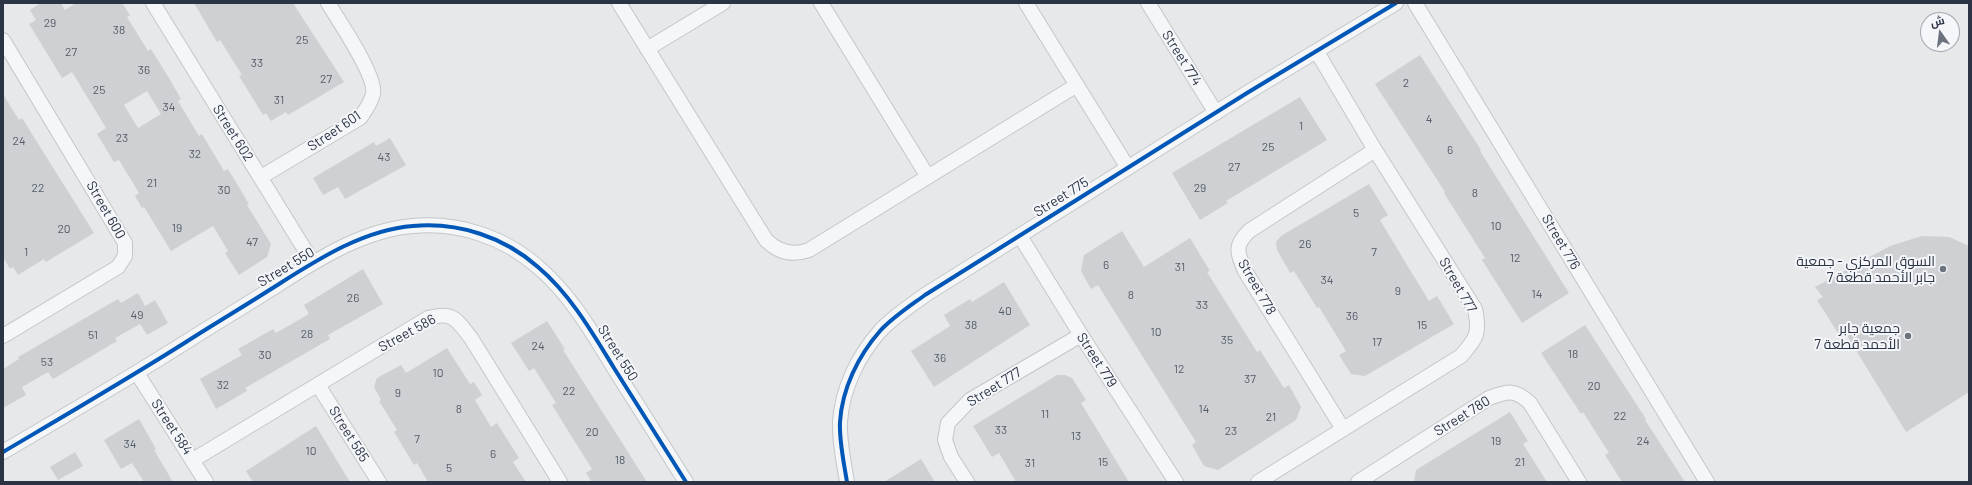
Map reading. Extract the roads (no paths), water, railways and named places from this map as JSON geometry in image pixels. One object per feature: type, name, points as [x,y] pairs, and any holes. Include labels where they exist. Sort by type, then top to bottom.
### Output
[{"type":"street","name":"Street 602","points":[[153,3],[261,177],[312,263]]},
{"type":"street","name":"Street 601","points":[[261,177],[360,118],[368,107],[374,92],[371,78],[365,64],[328,3]]},
{"type":"street","points":[[619,3],[766,240],[778,250],[794,254],[809,250],[1077,85]]},
{"type":"street","points":[[647,49],[723,3]]},
{"type":"street","points":[[821,3],[928,177]]},
{"type":"street","points":[[1026,3],[1128,168]]},
{"type":"street","name":"Street 774","points":[[1148,3],[1216,113]]},
{"type":"street","name":"Street 775","points":[[847,482],[840,422],[844,395],[854,371],[865,351],[880,331],[925,295],[1216,113],[1396,3]]},
{"type":"street","name":"Street 776","points":[[1415,3],[1708,482]]},
{"type":"street","name":"Street 600","points":[[3,40],[118,229],[125,243],[125,256],[118,268],[3,336]]},
{"type":"street","name":"Street 777","points":[[1258,482],[1460,356],[1475,340],[1478,325],[1475,309],[1375,150],[1317,52]]},
{"type":"street","name":"Street 778","points":[[1343,429],[1245,270],[1238,256],[1238,245],[1249,231],[1375,150]]},
{"type":"street","name":"Street 550","points":[[3,452],[137,373],[312,263],[361,239],[412,226],[437,226],[464,229],[492,238],[516,251],[539,267],[576,308],[686,482]]},
{"type":"street","name":"Street 779","points":[[1020,236],[1081,335],[1176,482]]},
{"type":"street","name":"Street 586","points":[[193,460],[318,386],[428,318],[448,315],[457,320],[471,338],[560,482]]},
{"type":"street","name":"Street 777","points":[[967,482],[951,456],[945,440],[948,423],[970,400],[1081,335]]},
{"type":"street","name":"Street 584","points":[[137,373],[206,482]]},
{"type":"street","name":"Street 585","points":[[318,386],[379,482]]},
{"type":"street","name":"Street 780","points":[[1367,480],[1489,398],[1503,392],[1514,392],[1520,394],[1530,403],[1579,482]]},
{"type":"place","name":"السوق المركزي - جمعية جابر الأحمد قطعة 7","points":[[1943,269]]},
{"type":"place","name":"جمعية جابر الأحمد قطعة 7","points":[[1908,336]]}]
